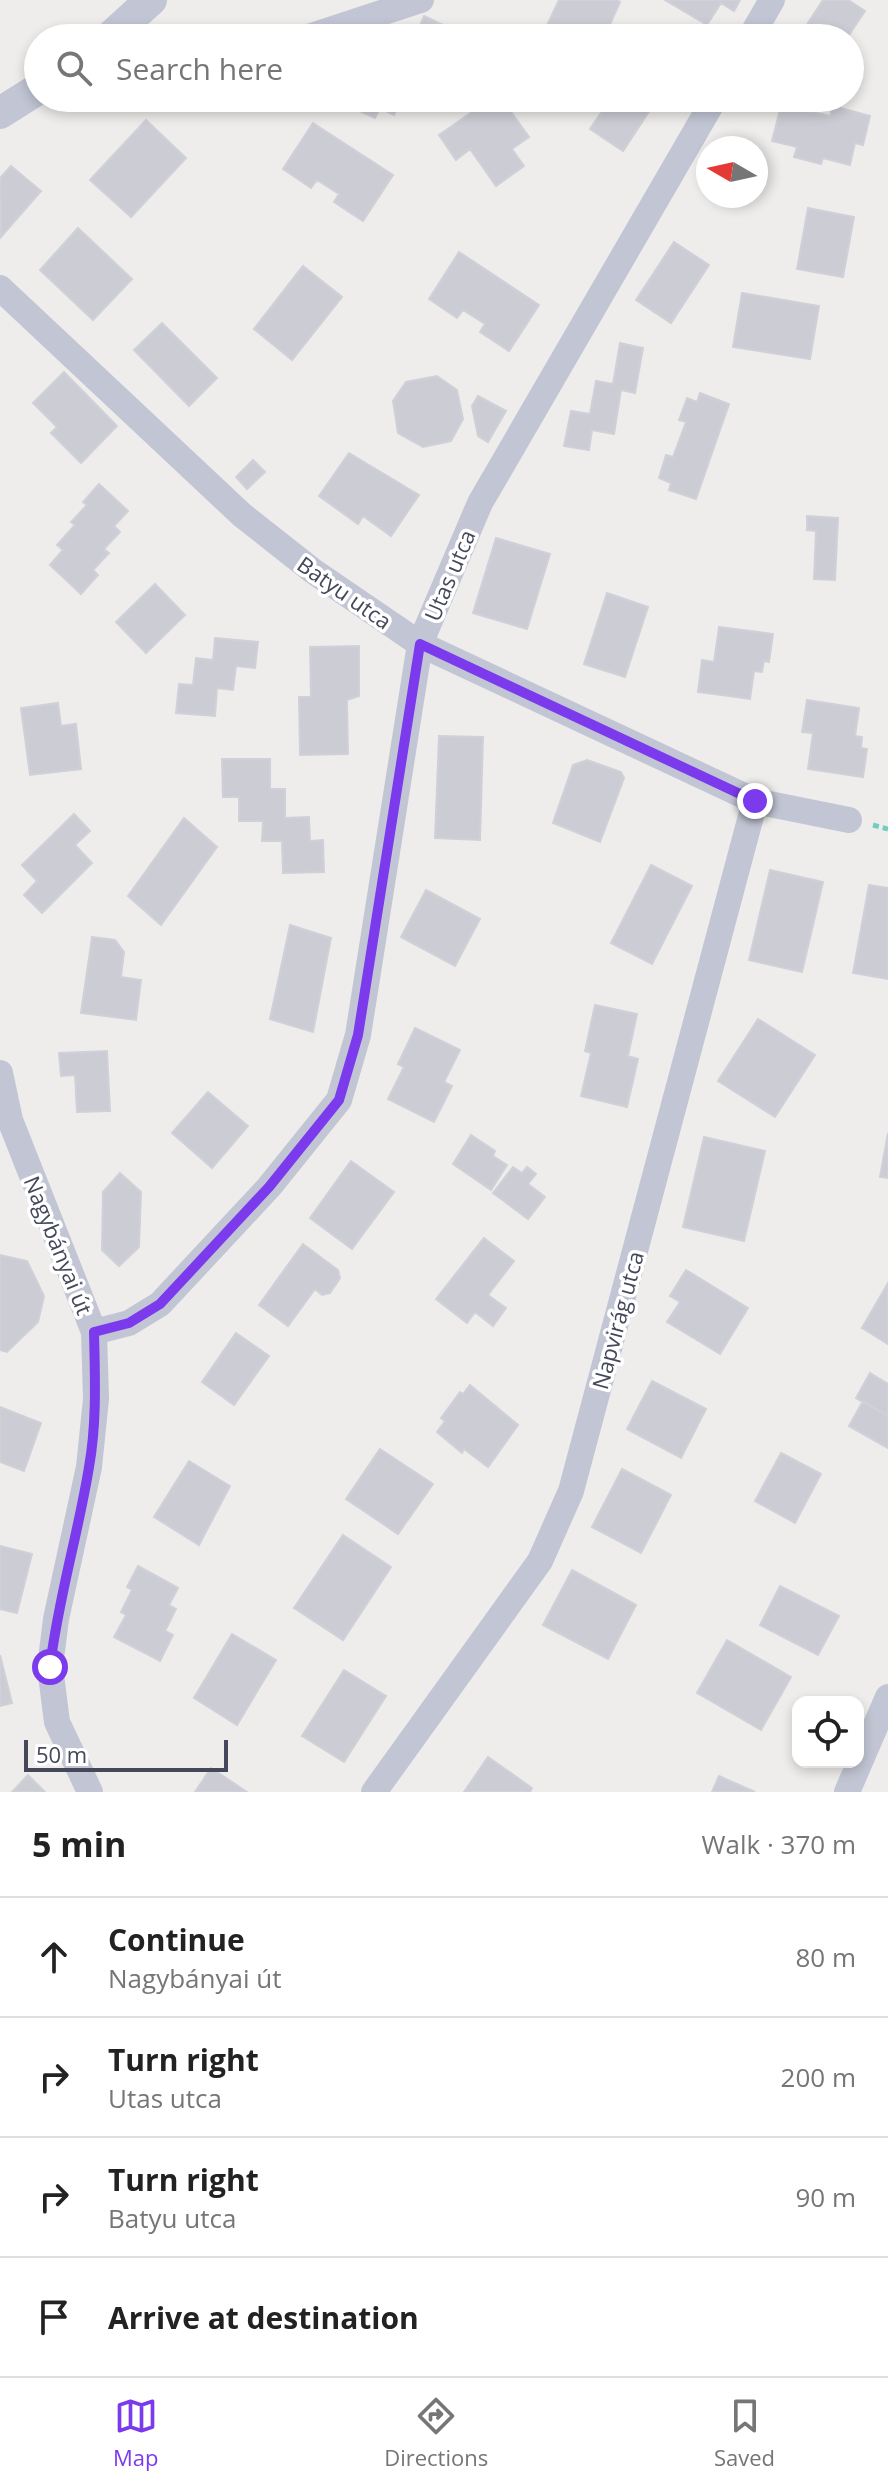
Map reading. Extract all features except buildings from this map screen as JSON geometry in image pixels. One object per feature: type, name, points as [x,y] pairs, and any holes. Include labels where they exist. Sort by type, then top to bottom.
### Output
[{"type":"street","points":[[126,24],[151,0]]},
{"type":"street","points":[[348,24],[421,0]]},
{"type":"street","points":[[758,24],[772,0]]},
{"type":"street","points":[[0,113],[24,98]]},
{"type":"street","name":"Utas utca","points":[[94,1332],[129,1323],[160,1304],[269,1187],[339,1100],[358,1035],[420,644],[480,503],[707,112]]},
{"type":"street","name":"Batyu utca","points":[[0,288],[242,515],[313,571],[420,644],[755,801],[849,820]]},
{"type":"street","name":"Napvirág utca","points":[[374,1792],[540,1561],[571,1491],[755,801]]},
{"type":"street","name":"Nagybányai út","points":[[0,1073],[10,1120],[94,1332],[96,1399],[89,1467],[56,1619],[50,1667],[57,1722],[90,1792]]},
{"type":"street","points":[[847,1792],[888,1697]]},
{"type":"route","points":[[50,1667],[56,1619],[89,1467],[96,1399],[94,1332],[129,1323],[160,1304],[269,1187],[339,1100],[358,1035],[420,644],[755,801]]}]
